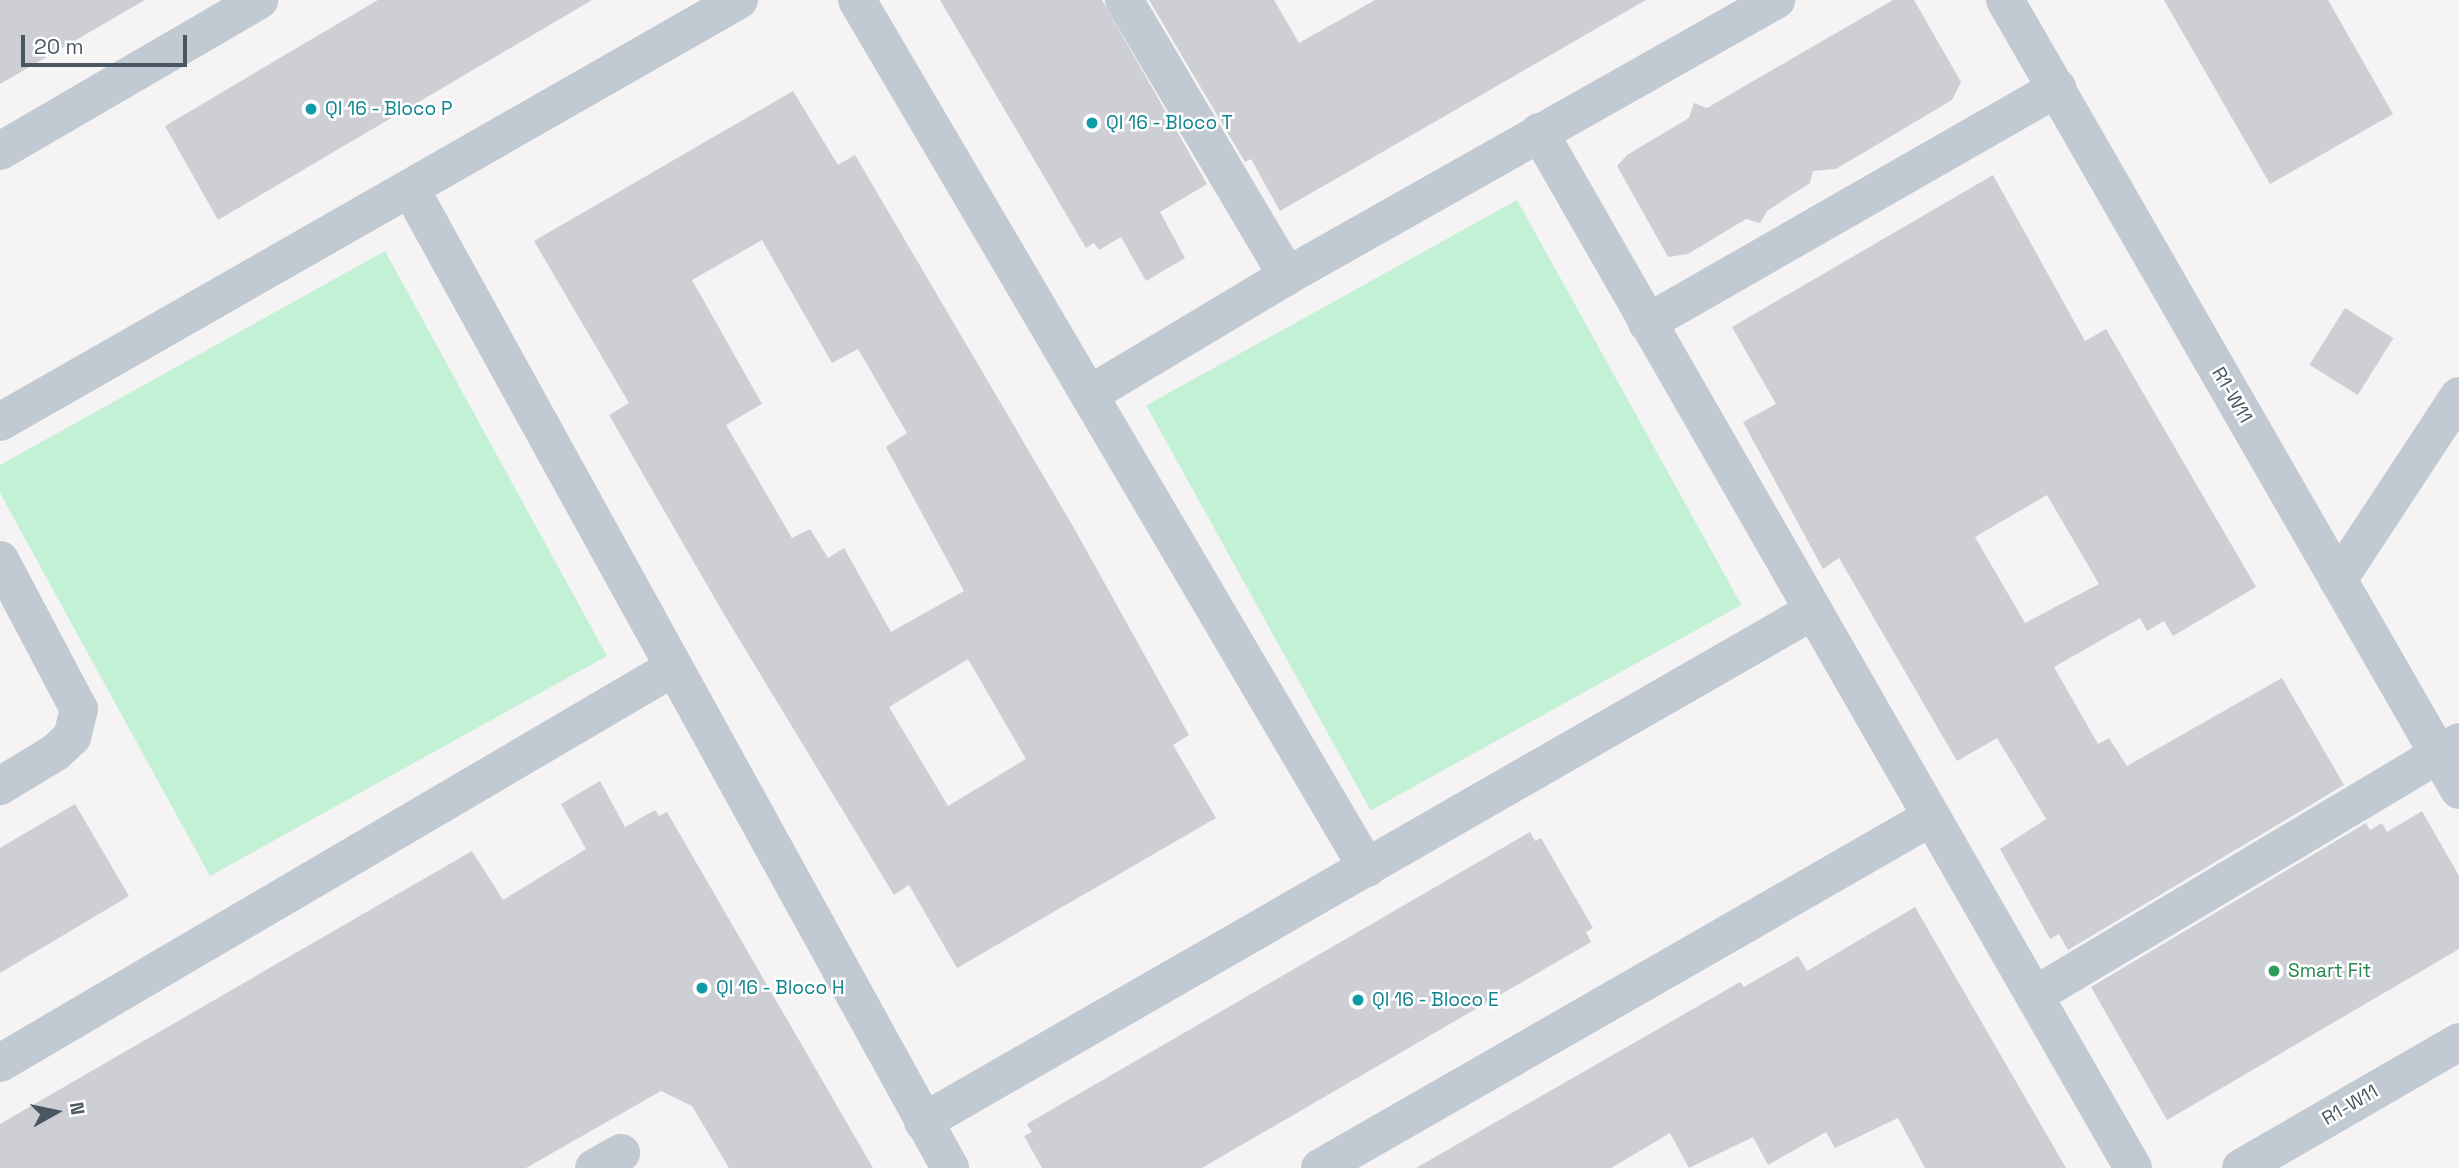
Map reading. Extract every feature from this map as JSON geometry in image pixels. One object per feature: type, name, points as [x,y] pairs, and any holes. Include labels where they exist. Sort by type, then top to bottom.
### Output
[{"type":"street","points":[[0,151],[259,0]]},
{"type":"street","points":[[0,422],[739,0]]},
{"type":"street","points":[[857,0],[1367,869]]},
{"type":"street","points":[[1124,0],[1287,276]]},
{"type":"street","points":[[1090,394],[1287,276],[1776,0]]},
{"type":"street","name":"R1-W11","points":[[2005,0],[2338,580],[2448,748],[2459,790]]},
{"type":"street","points":[[1647,323],[2057,88]]},
{"type":"street","points":[[1539,132],[1811,612],[2133,1168]]},
{"type":"street","points":[[410,188],[950,1168]]},
{"type":"street","points":[[2338,580],[2459,396]]},
{"type":"street","points":[[0,560],[79,709],[72,737],[57,752],[0,786]]},
{"type":"street","points":[[923,1122],[1811,612]]},
{"type":"street","points":[[0,1063],[673,668]]},
{"type":"street","points":[[2035,995],[2448,748]]},
{"type":"street","points":[[1320,1168],[1930,818]]},
{"type":"street","name":"R1-W11","points":[[2241,1168],[2459,1042]]},
{"type":"green space","points":[[1517,200],[1741,605],[1371,811],[1146,406]]},
{"type":"green space","points":[[385,251],[607,656],[210,876],[0,493],[0,465]]},
{"type":"building","points":[[0,0],[145,0],[0,84]]},
{"type":"building","name":"QI 16 - Bloco P","points":[[378,0],[592,0],[218,220],[165,126]]},
{"type":"building","name":"QI 16 - Bloco T","points":[[940,0],[1102,0],[1207,184],[1160,212],[1185,258],[1146,281],[1121,237],[1099,250],[1094,243],[1086,248]]},
{"type":"building","points":[[1149,0],[1274,0],[1299,43],[1375,0],[1646,0],[1280,211],[1251,159],[1245,162]]},
{"type":"building","points":[[1893,0],[1914,0],[1961,82],[1952,100],[1836,169],[1813,171],[1810,183],[1767,211],[1760,223],[1746,219],[1688,254],[1668,257],[1617,166],[1627,155],[1689,118],[1694,103],[1707,108]]},
{"type":"building","points":[[2164,0],[2328,0],[2393,114],[2270,184]]},
{"type":"building","points":[[793,91],[838,165],[855,155],[1074,528],[1189,735],[1173,745],[1216,818],[957,968],[909,885],[894,895],[722,611],[609,415],[629,403],[534,241]],"holes":[[[762,240],[832,363],[858,349],[907,433],[886,447],[964,591],[891,632],[844,548],[828,558],[810,529],[792,538],[726,425],[762,404],[692,280]],[[968,659],[1026,759],[948,806],[889,707]]]},
{"type":"building","points":[[1993,175],[2085,341],[2106,329],[2256,587],[2173,636],[2164,621],[2147,631],[2140,618],[2054,667],[2098,744],[2109,738],[2127,766],[2282,678],[2344,785],[2068,950],[2059,934],[2050,939],[2000,849],[2046,819],[1997,738],[1957,761],[1839,558],[1823,569],[1743,422],[1776,404],[1732,327]],"holes":[[[2047,495],[2099,584],[2025,623],[1975,537]]]},
{"type":"building","points":[[2345,308],[2393,338],[2358,395],[2309,365]]},
{"type":"building","points":[[600,781],[625,827],[655,810],[659,816],[667,812],[873,1168],[729,1168],[692,1106],[661,1091],[526,1168],[0,1168],[0,1124],[472,851],[503,900],[586,849],[561,804]]},
{"type":"building","points":[[75,804],[129,896],[0,973],[0,848]]},
{"type":"building","name":"Smart Fit","points":[[2422,811],[2459,876],[2459,949],[2167,1120],[2091,987],[2366,823],[2370,830],[2382,823],[2387,832]]},
{"type":"building","name":"QI 16 - Bloco E","points":[[1530,832],[1535,841],[1541,838],[1593,928],[1586,932],[1591,942],[1202,1168],[1042,1168],[1024,1136],[1032,1132],[1027,1124]]},
{"type":"building","points":[[1915,907],[2066,1168],[1925,1168],[1898,1118],[1835,1148],[1826,1132],[1768,1165],[1753,1137],[1689,1168],[1670,1133],[1611,1168],[1416,1168],[1740,982],[1744,987],[1798,956],[1807,971]]},
{"type":"place","name":"QI 16 - Bloco P","points":[[311,109]]},
{"type":"place","name":"QI 16 - Bloco T","points":[[1092,123]]},
{"type":"place","name":"Smart Fit","points":[[2274,971]]},
{"type":"place","name":"QI 16 - Bloco H","points":[[702,988]]},
{"type":"place","name":"QI 16 - Bloco E","points":[[1358,1000]]}]
